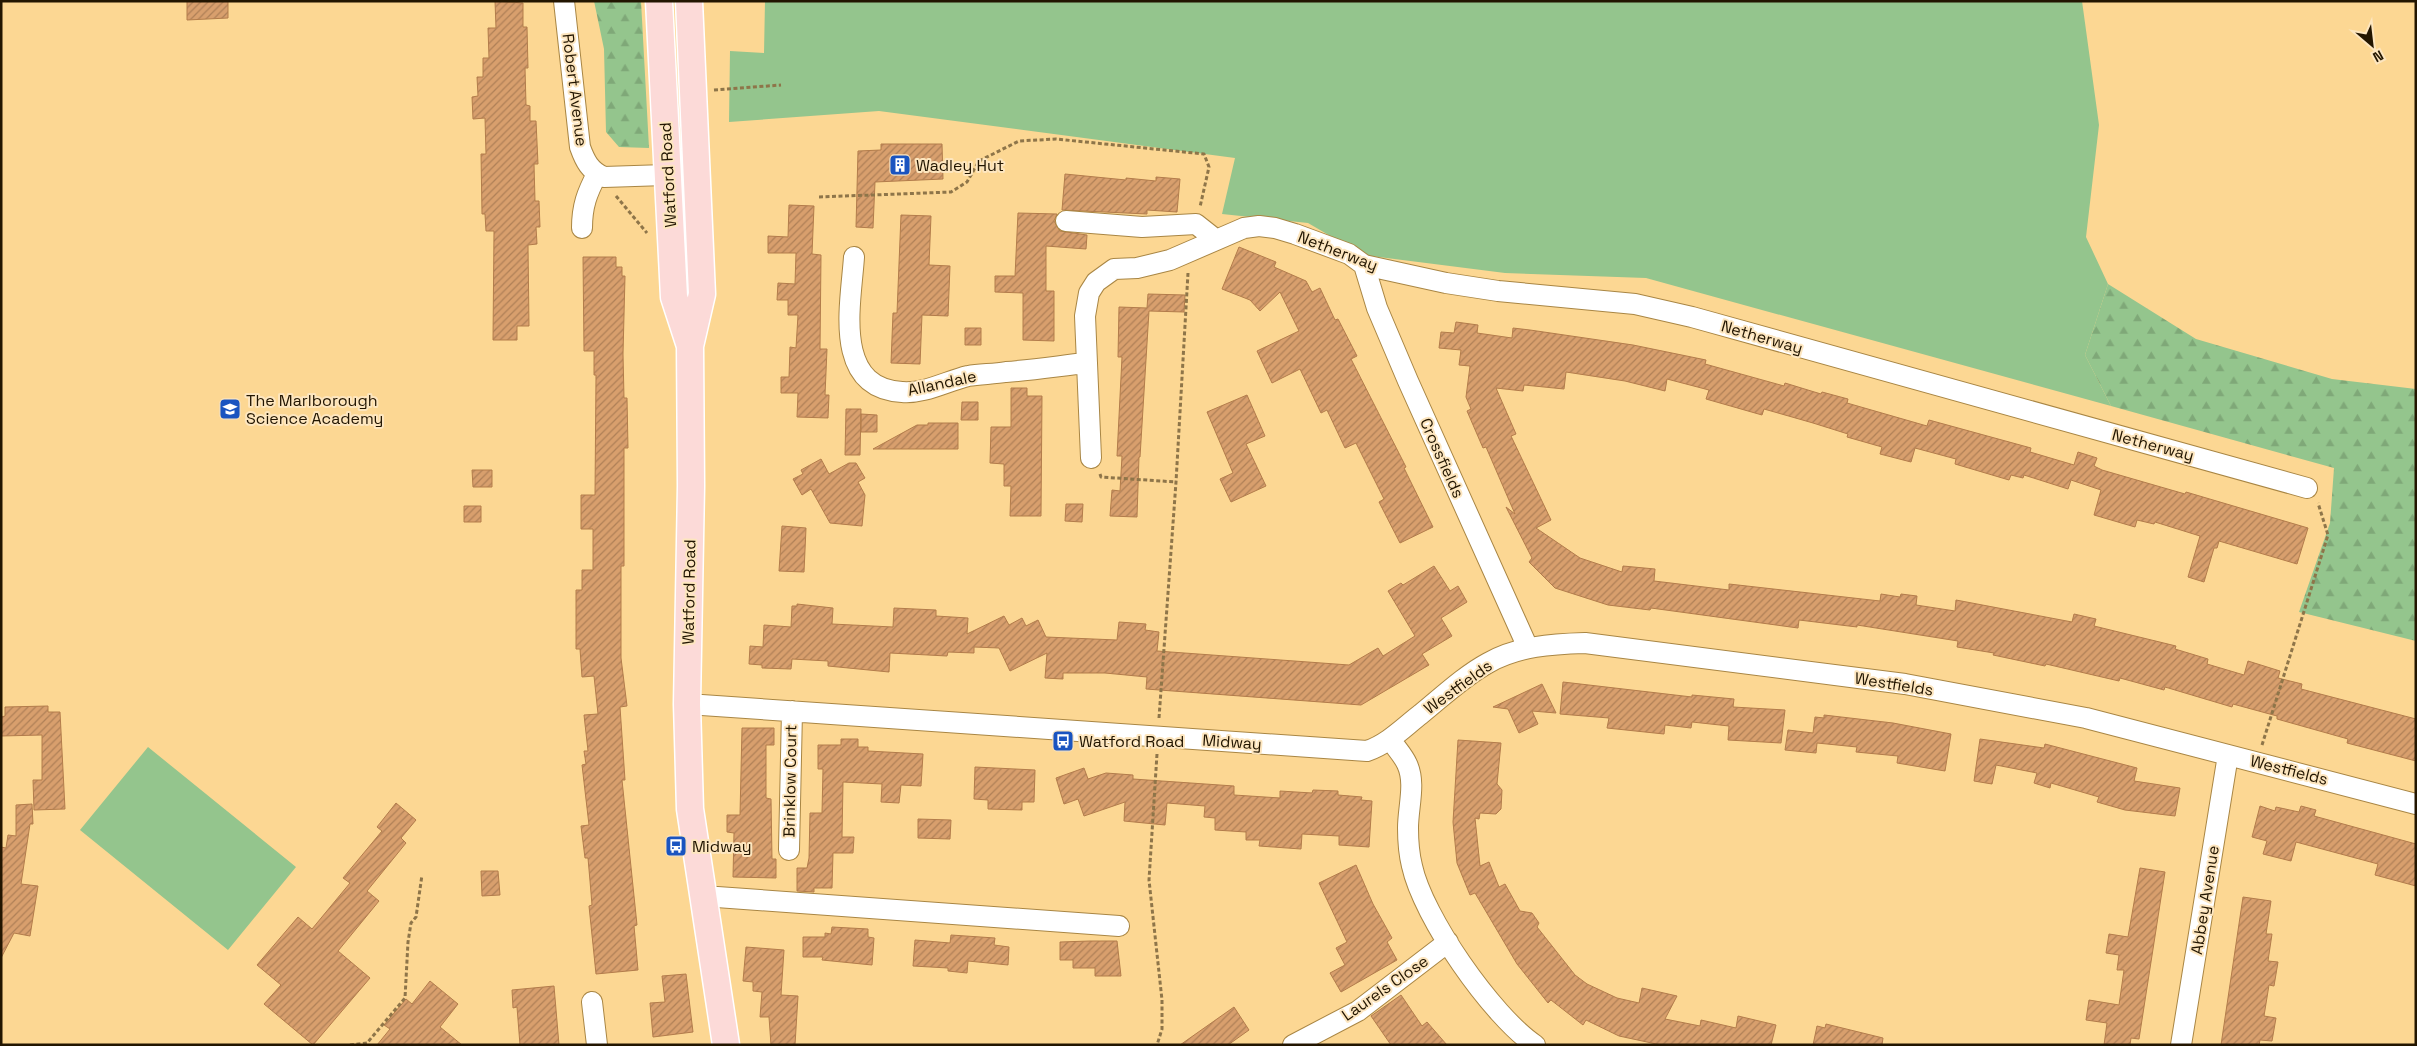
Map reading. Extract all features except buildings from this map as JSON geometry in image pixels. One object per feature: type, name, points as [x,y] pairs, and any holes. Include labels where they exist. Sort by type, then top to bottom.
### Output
[{"type":"main road","name":"Watford Road","points":[[659,1],[674,297],[690,346]]},
{"type":"main road","name":"Watford Road","points":[[689,1],[702,294],[690,346],[691,486],[687,704],[690,809],[724,1044]]},
{"type":"street","name":"Robert Avenue","points":[[564,1],[580,147],[588,166],[602,176]]},
{"type":"street","points":[[582,228],[582,210],[585,197],[602,176],[696,174]]},
{"type":"street","points":[[1066,221],[1142,227],[1196,224],[1215,239],[1189,253],[1154,265],[1114,269],[1102,276],[1089,293],[1085,316],[1091,458]]},
{"type":"street","name":"Netherway","points":[[1215,239],[1244,228],[1275,228],[1349,254],[1364,265],[1498,291],[1635,304],[1692,317],[2307,488]]},
{"type":"street","name":"Allandale","points":[[854,257],[850,339],[853,358],[865,376],[886,389],[902,392],[917,391],[970,376],[1086,363]]},
{"type":"street","name":"Crossfields","points":[[1364,265],[1377,308],[1408,381],[1528,648]]},
{"type":"street","name":"Westfields","points":[[1390,739],[1467,677],[1489,662],[1528,648],[1553,644],[1585,643],[1905,684],[2086,718],[2416,804]]},
{"type":"street","name":"Midway","points":[[687,704],[1357,751],[1377,747],[1390,739]]},
{"type":"street","name":"Brinklow Court","points":[[789,850],[792,711]]},
{"type":"street","points":[[1390,739],[1407,763],[1410,773],[1408,827],[1412,864],[1419,890],[1432,918],[1496,1008],[1524,1037],[1535,1045]]},
{"type":"street","name":"Abbey Avenue","points":[[2181,1045],[2228,755]]},
{"type":"street","points":[[703,896],[1119,926]]},
{"type":"street","name":"Laurels Close","points":[[1293,1045],[1358,1011],[1448,942]]},
{"type":"street","points":[[592,1002],[597,1045]]},
{"type":"path","points":[[694,91],[781,85]]},
{"type":"path","points":[[819,197],[951,192],[967,182],[979,161],[1019,141],[1056,139],[1204,154]]},
{"type":"path","points":[[602,176],[618,200],[635,220]]},
{"type":"path","points":[[1157,1045],[1162,1030],[1162,1000],[1150,880],[1189,253]]},
{"type":"path","points":[[1091,458],[1101,477],[1176,482]]},
{"type":"path","points":[[2258,762],[2328,536],[2321,506],[2307,488]]},
{"type":"path","points":[[350,1045],[367,1043],[405,998],[408,942],[411,923],[416,917],[422,875]]},
{"type":"green space","points":[[594,1],[641,1],[649,148],[619,147],[606,132],[604,49]]},
{"type":"green space","points":[[765,1],[2082,1],[2099,125],[2086,237],[2108,284],[2085,355],[2111,406],[1646,278],[1505,273],[1363,255],[1308,223],[1222,214],[1235,158],[879,111],[729,122],[730,51],[764,53]]},
{"type":"green space","points":[[2108,284],[2196,339],[2332,379],[2416,389],[2416,641],[2299,612],[2330,523],[2334,468],[2111,406],[2085,355]]},
{"type":"green space","points":[[148,747],[296,867],[228,950],[80,830]]},
{"type":"place","name":"Wadley Hut","points":[[900,165]]},
{"type":"place","name":"The Marlborough Science Academy","points":[[230,409]]},
{"type":"place","name":"Watford Road","points":[[1063,741]]},
{"type":"place","name":"Midway","points":[[676,846]]}]
